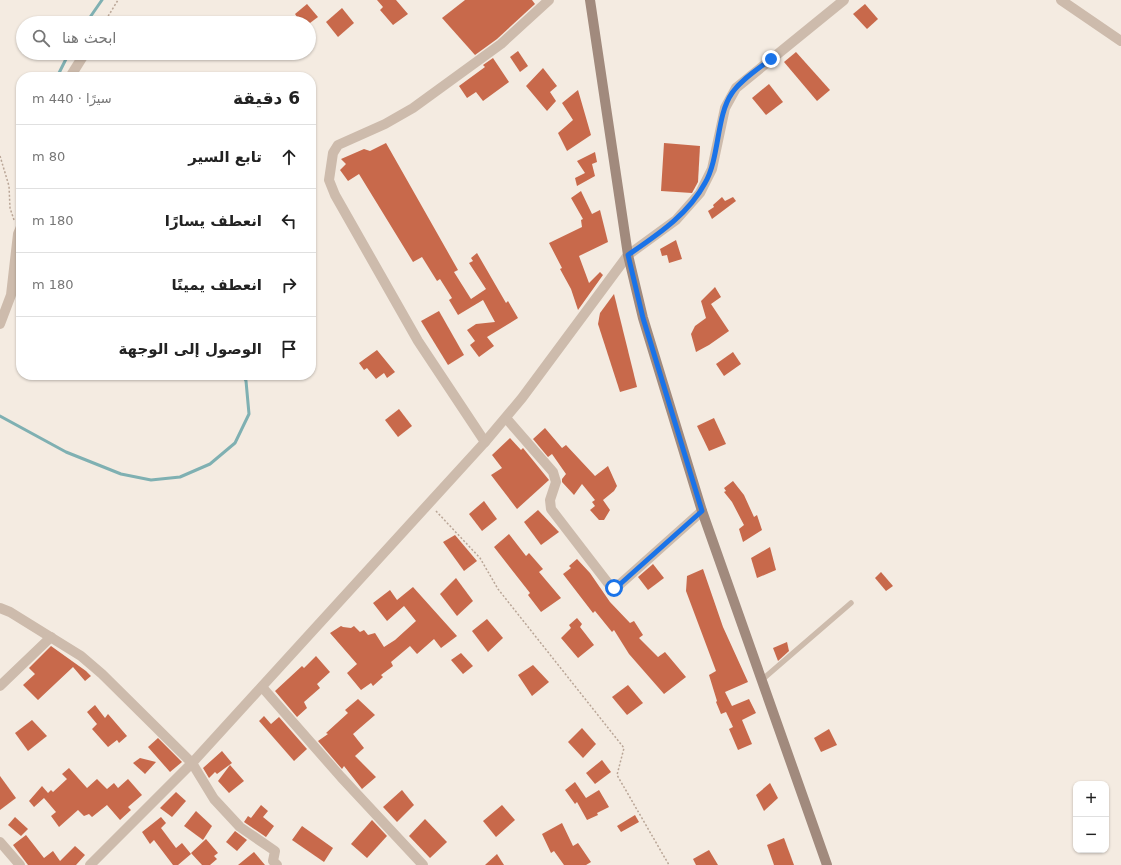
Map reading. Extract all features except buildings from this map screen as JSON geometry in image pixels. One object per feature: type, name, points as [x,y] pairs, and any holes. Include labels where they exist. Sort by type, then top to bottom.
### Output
[{"type":"main road","points":[[590,0],[628,255],[643,318],[702,511],[763,679],[827,865]]},
{"type":"street","points":[[485,442],[418,341],[335,195],[329,180],[330,167],[333,153],[338,145],[385,124],[413,108],[501,44],[549,0]]},
{"type":"street","points":[[90,865],[192,763],[485,442],[506,418],[628,255],[676,220],[700,193],[712,169],[725,108],[736,88],[844,0]]},
{"type":"street","points":[[1061,0],[1121,41]]},
{"type":"street","points":[[73,72],[81,60]]},
{"type":"street","points":[[0,324],[11,294],[16,254]]},
{"type":"street","points":[[506,418],[553,472],[556,482],[550,500],[552,508],[610,587],[618,586],[702,511]]},
{"type":"street","points":[[0,608],[81,656],[102,674],[192,763],[214,799],[240,827],[275,851],[273,861],[277,865]]},
{"type":"street","points":[[0,686],[51,637]]},
{"type":"street","points":[[262,688],[340,777],[423,865]]},
{"type":"street","points":[[0,842],[20,865]]},
{"type":"lane","points":[[763,679],[851,603]]},
{"type":"path","points":[[108,16],[118,0]]},
{"type":"path","points":[[0,156],[9,186],[10,208],[16,223]]},
{"type":"path","points":[[428,503],[480,558],[498,589],[624,748],[617,775],[669,865]]},
{"type":"waterway","points":[[91,16],[102,0]]},
{"type":"waterway","points":[[60,72],[66,60]]},
{"type":"waterway","points":[[0,416],[66,452],[121,474],[151,480],[180,477],[210,464],[235,443],[249,414],[246,380]]},
{"type":"route","points":[[614,588],[702,511],[643,318],[628,255],[676,220],[700,193],[712,169],[725,108],[731,94],[753,73],[771,59]]}]
